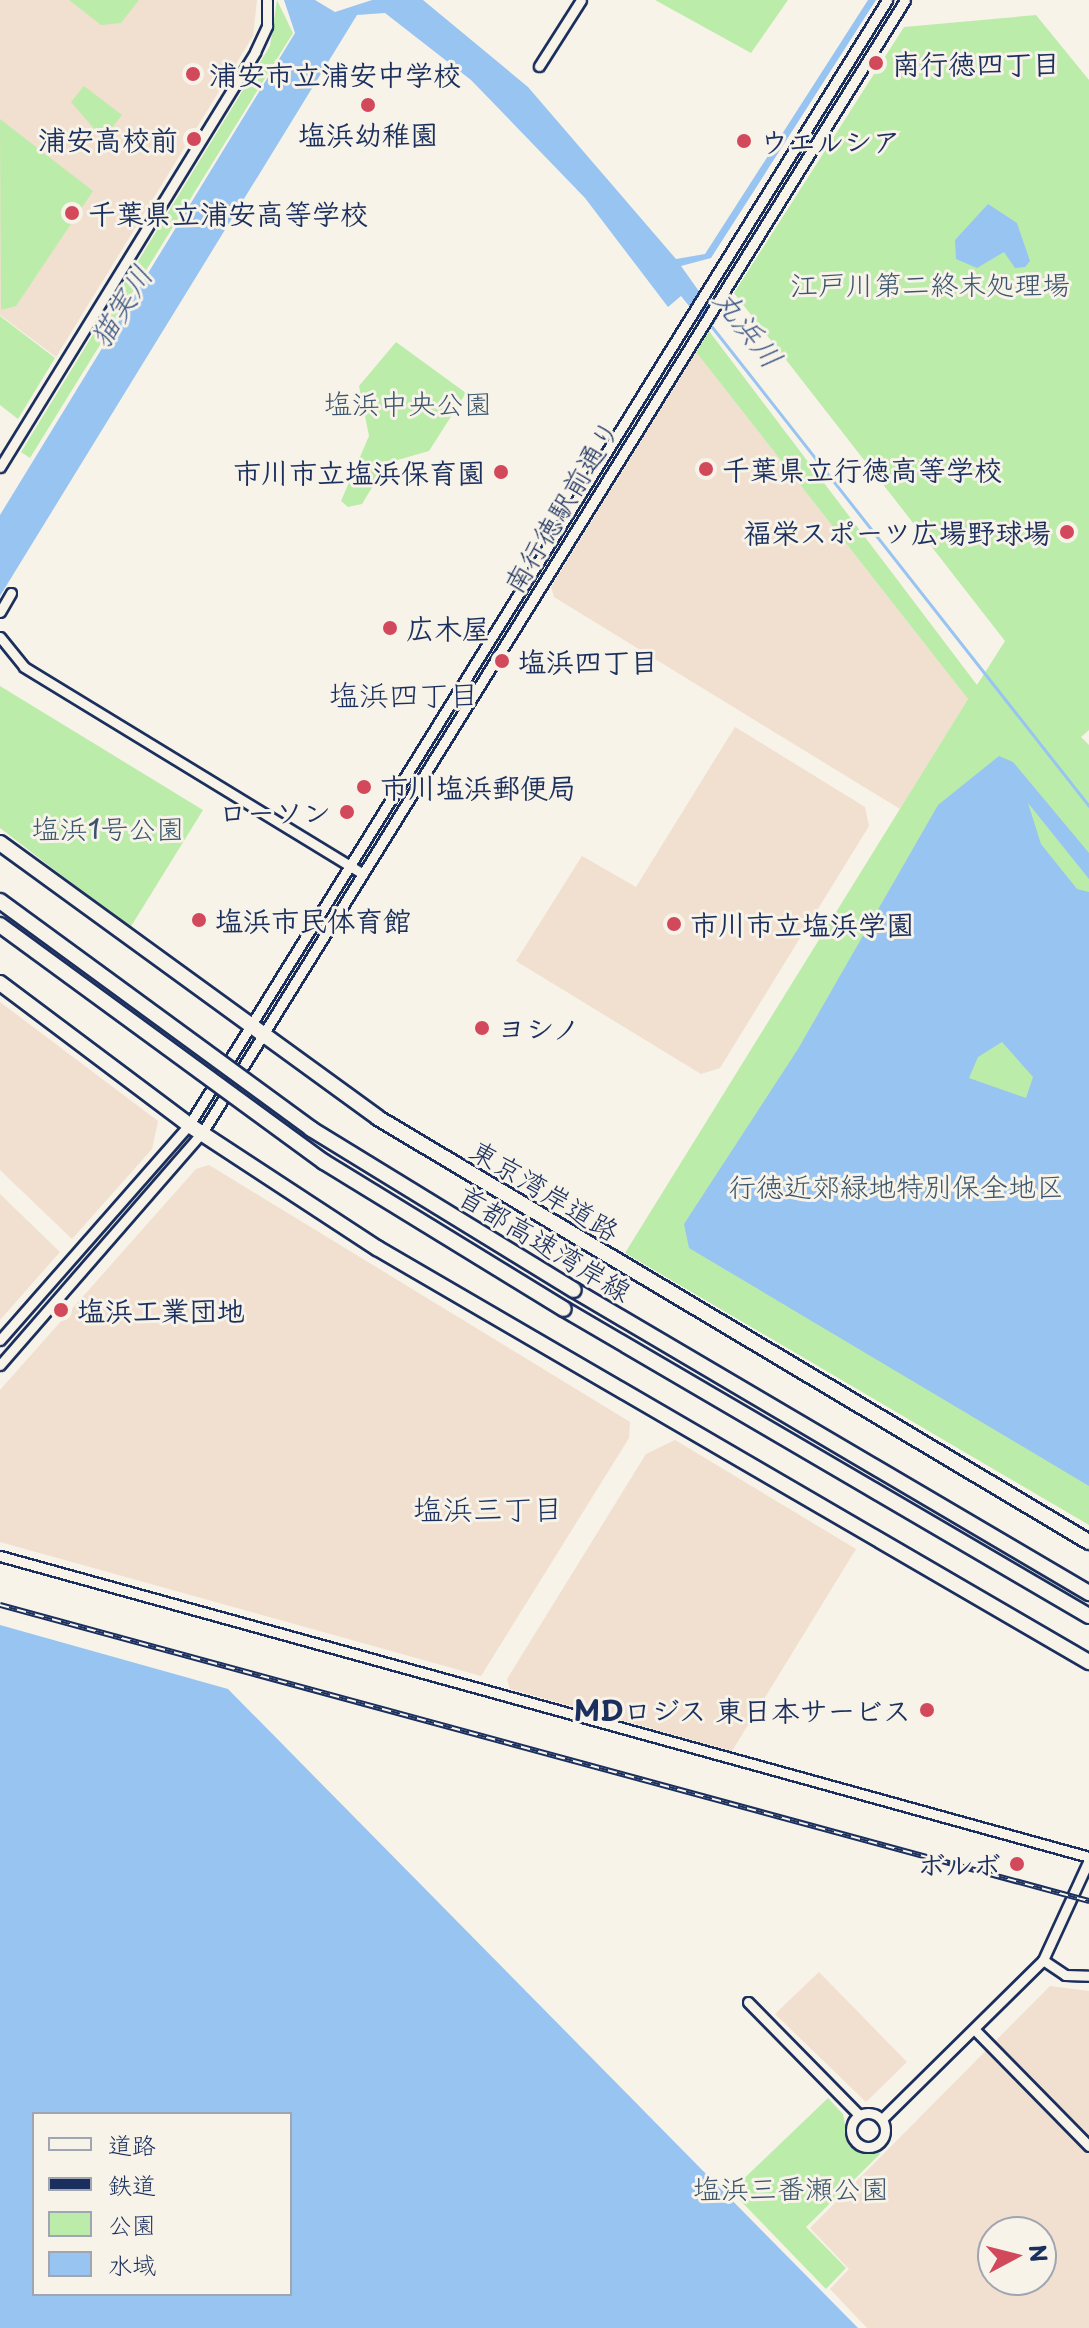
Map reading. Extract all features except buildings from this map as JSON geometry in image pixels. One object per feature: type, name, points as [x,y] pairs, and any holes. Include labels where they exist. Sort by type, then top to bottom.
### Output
[{"type":"highway","name":"東京湾岸道路","points":[[0,843],[260,1039],[452,1165],[1089,1542]]},
{"type":"highway","name":"首都高速湾岸線","points":[[0,901],[311,1129],[574,1290],[1089,1593]]},
{"type":"highway","name":"首都高速湾岸線","points":[[0,925],[324,1162],[564,1309],[1089,1616]]},
{"type":"highway","points":[[0,983],[196,1129],[480,1311],[1089,1662]]},
{"type":"highway","points":[[1059,1645],[1089,1671]]},
{"type":"street","points":[[0,467],[255,52],[267,26],[267,0]]},
{"type":"street","points":[[539,66],[581,0]]},
{"type":"street","name":"南行徳駅前通り","points":[[196,1129],[247,1029],[347,864],[690,309],[887,0]]},
{"type":"street","name":"南行徳駅前通り","points":[[196,1129],[260,1039],[700,322],[905,0]]},
{"type":"street","points":[[0,612],[11,593]]},
{"type":"street","points":[[0,637],[24,667],[363,874]]},
{"type":"street","points":[[0,1340],[196,1129]]},
{"type":"street","points":[[0,1365],[196,1129]]},
{"type":"street","points":[[0,1556],[1089,1859],[1043,1960],[882,2119],[883,2140],[863,2147],[851,2129],[859,2115]]},
{"type":"street","points":[[1043,1960],[1065,1975],[1089,1976]]},
{"type":"street","points":[[748,2002],[859,2115],[882,2119]]},
{"type":"street","points":[[974,2029],[1089,2146]]},
{"type":"shaded area","name":"千葉県立浦安高等学校","points":[[0,0],[257,0],[253,36],[56,357],[0,315]]},
{"type":"shaded area","name":"千葉県立行徳高等学校","points":[[696,352],[968,699],[900,809],[554,597],[551,587]]},
{"type":"shaded area","name":"市川市立塩浜学園","points":[[735,727],[865,807],[869,826],[720,1068],[701,1074],[516,961],[582,856],[636,887]]},
{"type":"shaded area","points":[[0,1002],[158,1121],[152,1149],[72,1239],[0,1170]]},
{"type":"shaded area","points":[[209,1165],[630,1422],[629,1438],[481,1676],[0,1542],[0,1390],[196,1169]]},
{"type":"shaded area","points":[[0,1194],[60,1252],[0,1320]]},
{"type":"shaded area","points":[[675,1440],[856,1549],[732,1751],[510,1689],[507,1679],[646,1454]]},
{"type":"shaded area","points":[[819,1972],[907,2062],[866,2102],[775,2014]]},
{"type":"shaded area","points":[[1050,1986],[1089,1991],[1089,2328],[867,2328],[830,2289],[849,2269],[810,2228]]},
{"type":"green space","points":[[69,0],[139,0],[121,23],[101,25]]},
{"type":"green space","points":[[277,0],[293,33],[30,458],[21,452],[270,46]]},
{"type":"green space","points":[[655,0],[788,0],[751,53]]},
{"type":"green space","name":"江戸川第二終末処理場","points":[[1036,15],[1089,80],[1089,730],[1081,737],[1089,745],[1089,1525],[625,1253],[968,699],[696,352],[709,331],[977,685],[1005,641],[734,293],[904,27]]},
{"type":"green space","points":[[84,86],[122,115],[103,139],[71,102]]},
{"type":"green space","points":[[0,119],[93,191],[16,306],[1,310]]},
{"type":"green space","points":[[0,316],[55,358],[18,419],[0,405]]},
{"type":"green space","name":"塩浜中央公園","points":[[396,342],[466,393],[429,451],[387,463],[362,504],[348,507],[341,501],[369,436],[359,386]]},
{"type":"green space","name":"塩浜1号公園","points":[[0,686],[203,810],[130,928],[0,828]]},
{"type":"green space","name":"塩浜三番瀬公園","points":[[828,2098],[843,2114],[849,2146],[881,2153],[806,2227],[846,2268],[826,2289],[731,2191]]},
{"type":"water","points":[[284,0],[315,0],[335,12],[372,0],[423,0],[528,87],[676,259],[705,254],[868,0],[876,0],[711,258],[681,266],[718,318],[709,331],[681,296],[668,307],[585,198],[471,80],[385,13],[357,15],[0,596],[0,515],[295,33]]},
{"type":"water","points":[[988,204],[1017,223],[1030,261],[1025,267],[1015,268],[1004,252],[977,268],[956,259],[955,240]]},
{"type":"water","name":"行徳近郊緑地特別保全地区","points":[[999,756],[1013,762],[1089,853],[1089,879],[1028,803],[1041,844],[1077,889],[1089,892],[1089,1486],[689,1248],[684,1224],[798,1049],[938,805]],"holes":[[[1002,1042],[1033,1077],[1026,1098],[969,1078],[978,1057]]]},
{"type":"water","points":[[0,1625],[228,1689],[858,2328],[0,2328]]},
{"type":"waterway","name":"丸浜川","points":[[712,327],[1089,806]]},
{"type":"railway","points":[[0,1605],[1089,1901]]},
{"type":"place","name":"南行徳四丁目","points":[[876,63]]},
{"type":"place","name":"浦安市立浦安中学校","points":[[193,74]]},
{"type":"place","name":"塩浜幼稚園","points":[[368,105]]},
{"type":"place","name":"浦安高校前","points":[[194,139]]},
{"type":"place","name":"ウエルシア","points":[[744,141]]},
{"type":"place","name":"千葉県立浦安高等学校","points":[[72,213]]},
{"type":"place","name":"千葉県立行徳高等学校","points":[[706,469]]},
{"type":"place","name":"市川市立塩浜保育園","points":[[501,472]]},
{"type":"place","name":"福栄スポーツ広場野球場","points":[[1067,532]]},
{"type":"place","name":"広木屋","points":[[390,628]]},
{"type":"place","name":"塩浜四丁目","points":[[502,661]]},
{"type":"place","name":"市川塩浜郵便局","points":[[364,787]]},
{"type":"place","name":"ローソン","points":[[347,812]]},
{"type":"place","name":"塩浜市民体育館","points":[[199,920]]},
{"type":"place","name":"市川市立塩浜学園","points":[[674,924]]},
{"type":"place","name":"ヨシノ","points":[[482,1028]]},
{"type":"place","name":"塩浜工業団地","points":[[61,1310]]},
{"type":"place","name":"MDロジス 東日本サービス","points":[[927,1710]]},
{"type":"place","name":"ボルボ","points":[[1017,1864]]},
{"type":"district","name":"塩浜四丁目","points":[[404,694]]},
{"type":"district","name":"塩浜三丁目","points":[[488,1508]]},
{"type":"water label","name":"猫実川","points":[[120,306]]}]
